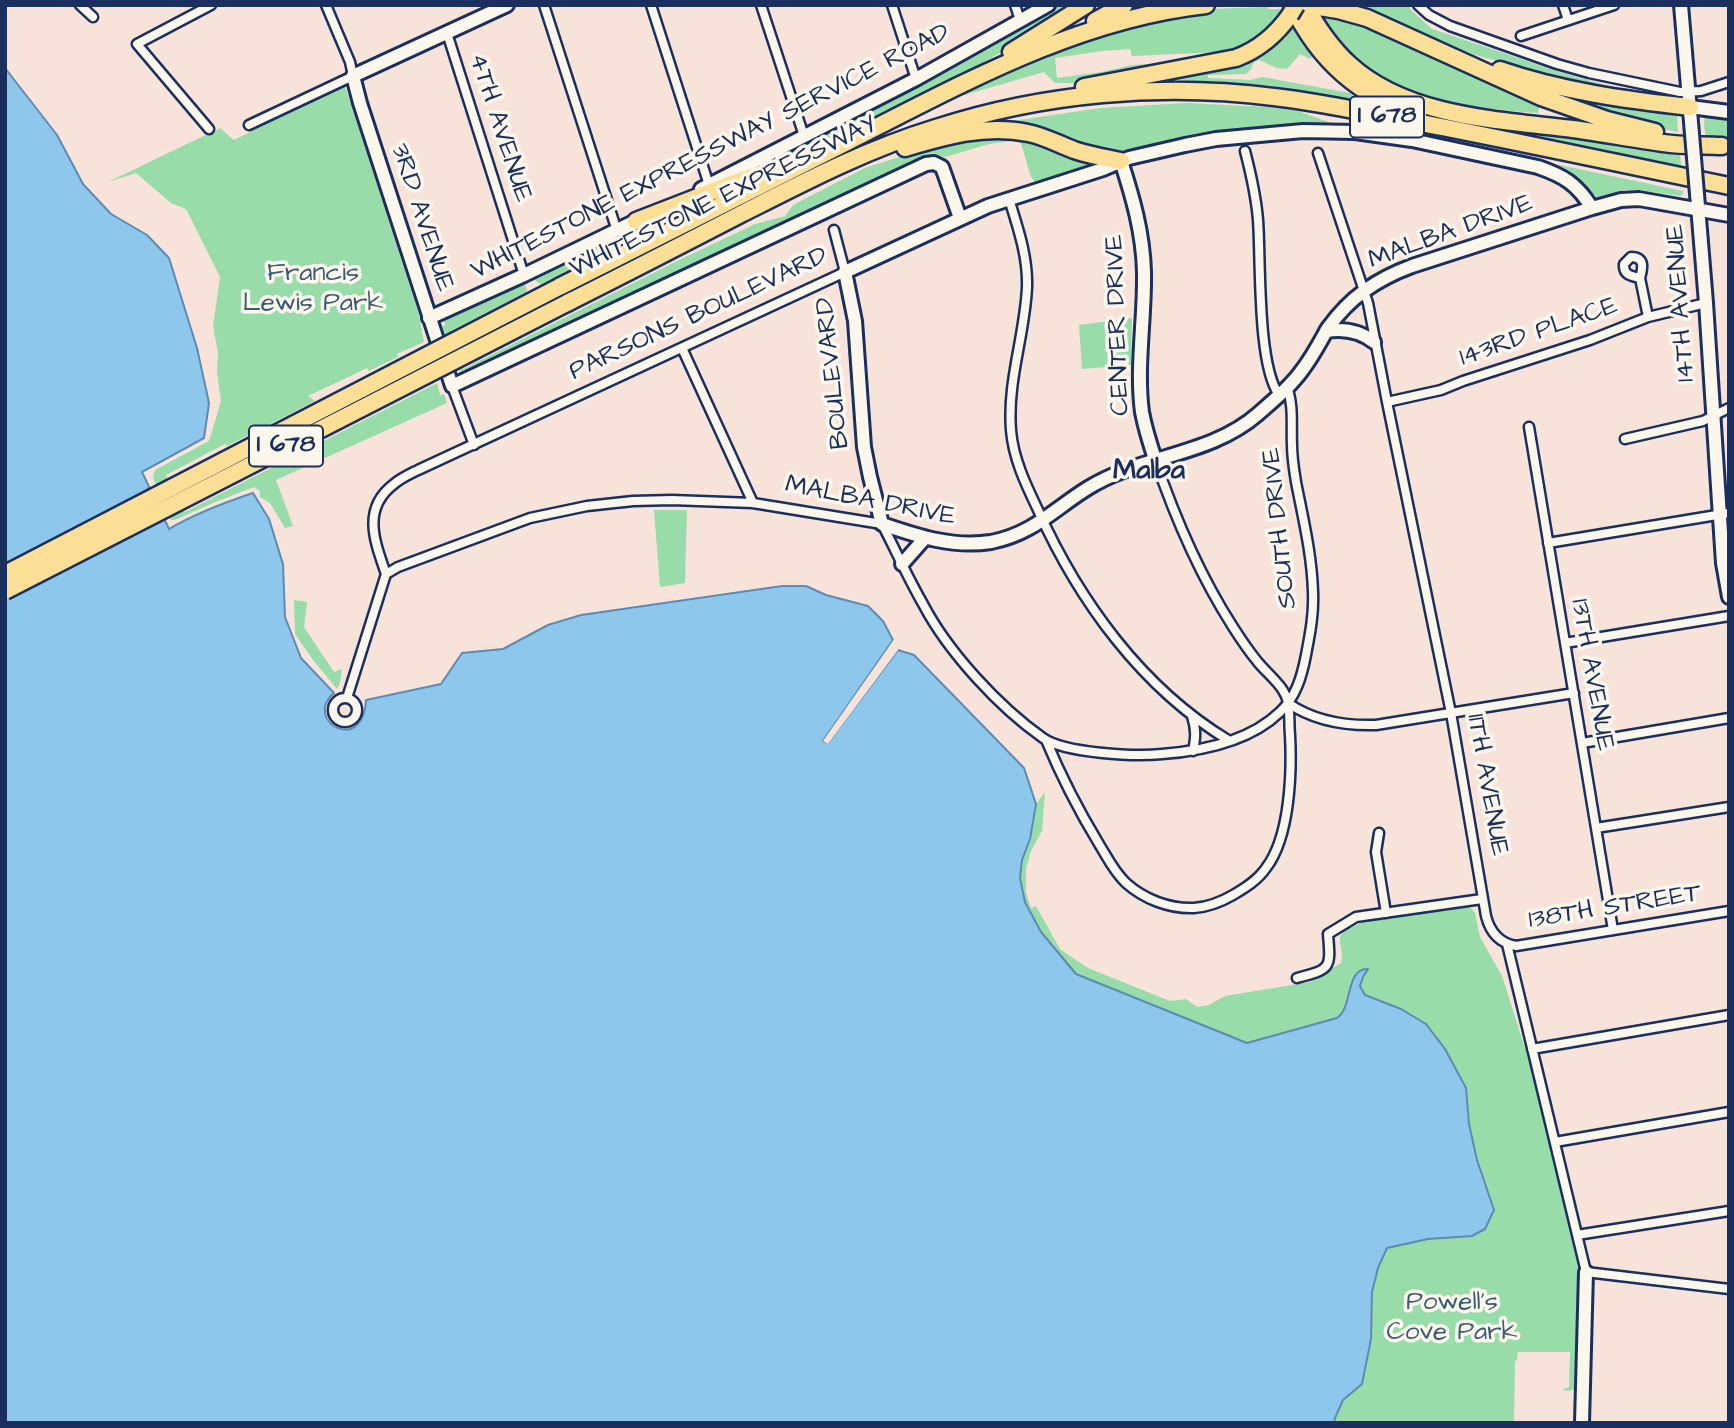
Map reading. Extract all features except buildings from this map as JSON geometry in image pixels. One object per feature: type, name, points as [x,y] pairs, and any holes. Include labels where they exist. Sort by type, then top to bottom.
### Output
[{"type":"highway","points":[[945,92],[1086,5]]},
{"type":"highway","points":[[1030,53],[1124,5]]},
{"type":"highway","name":"WHITESTONE EXPRESSWAY","points":[[5,574],[559,287],[945,92],[1068,38],[1128,19],[1206,5]]},
{"type":"highway","points":[[1308,5],[1353,13],[1536,81],[1614,96],[1689,100]]},
{"type":"highway","points":[[1308,5],[1325,37],[1349,65],[1378,85],[1412,100],[1450,111],[1500,120],[1665,143],[1725,146]]},
{"type":"highway","points":[[964,119],[1039,97],[1237,58],[1267,41],[1279,30],[1293,9],[1322,53],[1343,75],[1370,94],[1422,116],[1549,148]]},
{"type":"highway","points":[[1396,30],[1552,102],[1622,124],[1725,146]]},
{"type":"highway","name":"WHITESTONE EXPRESSWAY","points":[[5,591],[841,164],[964,119],[1025,105],[1101,95],[1155,92],[1263,96],[1309,102],[1549,148],[1729,186]]},
{"type":"highway","points":[[785,192],[899,150],[957,135],[990,130],[1030,133],[1076,151],[1121,161]]},
{"type":"highway","points":[[636,221],[741,180],[821,155]]},
{"type":"street","points":[[80,5],[93,17]]},
{"type":"street","points":[[209,129],[137,44],[211,5]]},
{"type":"street","name":"3RD AVENUE","points":[[326,5],[350,62],[360,103],[429,318],[474,445]]},
{"type":"street","points":[[248,125],[508,5]]},
{"type":"street","points":[[544,5],[617,231]]},
{"type":"street","points":[[651,5],[709,185]]},
{"type":"street","points":[[761,5],[804,136]]},
{"type":"street","points":[[892,5],[916,79]]},
{"type":"street","points":[[1015,5],[1020,20]]},
{"type":"street","name":"WHITESTONE EXPRESSWAY SERVICE ROAD","points":[[429,318],[709,185],[916,79],[1048,5]]},
{"type":"street","points":[[1418,5],[1439,22],[1557,64],[1675,92],[1689,100],[1729,112]]},
{"type":"street","points":[[1563,5],[1568,20]]},
{"type":"street","points":[[1521,36],[1614,5]]},
{"type":"street","name":"14TH AVENUE","points":[[1681,5],[1713,415],[1724,514],[1723,563],[1729,597]]},
{"type":"street","name":"4TH AVENUE","points":[[447,33],[524,275]]},
{"type":"street","points":[[1689,100],[1705,90],[1729,82]]},
{"type":"street","points":[[1121,161],[1231,137],[1303,131],[1354,132],[1412,140],[1544,169],[1574,185],[1583,193],[1592,208],[1620,200],[1639,199],[1729,215]]},
{"type":"street","name":"SOUTH DRIVE","points":[[1245,151],[1257,206],[1267,365],[1271,381],[1283,391],[1291,406],[1293,465],[1313,592],[1312,622],[1304,665],[1288,703]]},
{"type":"street","name":"11TH AVENUE","points":[[1318,153],[1368,303],[1451,713],[1488,925],[1497,938],[1507,944],[1586,1272],[1582,1423]]},
{"type":"street","name":"PARSONS BOULEVARD","points":[[386,574],[374,537],[373,525],[378,499],[394,483],[960,218],[1121,161]]},
{"type":"street","name":"CENTER DRIVE","points":[[1121,161],[1135,207],[1142,244],[1144,282],[1141,396],[1145,426],[1155,459],[1180,528],[1208,585],[1247,648],[1282,690],[1288,703]]},
{"type":"street","points":[[452,386],[929,163],[937,163],[943,170],[960,218]]},
{"type":"street","points":[[1009,199],[1026,261],[1024,314],[1011,395],[1011,429],[1023,479],[1042,521],[1076,582],[1119,643],[1155,683],[1192,716],[1228,740]]},
{"type":"street","name":"MALBA DRIVE","points":[[386,574],[518,522],[564,510],[633,501],[753,503],[882,524],[936,541],[976,544],[1021,533],[1088,488],[1126,470],[1229,434],[1257,415],[1302,370],[1326,331],[1345,307],[1363,290],[1383,278],[1412,266],[1592,208]]},
{"type":"street","name":"BOULEVARD","points":[[834,230],[855,321],[864,447],[882,524],[924,607],[956,653],[982,683],[1046,740],[1110,754],[1154,755],[1193,751],[1243,735],[1263,725],[1288,703]]},
{"type":"street","points":[[1640,278],[1648,317]]},
{"type":"street","name":"143RD PLACE","points":[[1387,402],[1441,390],[1590,340],[1648,317],[1706,303]]},
{"type":"street","points":[[1326,331],[1354,331],[1374,342]]},
{"type":"street","points":[[682,348],[753,503]]},
{"type":"street","points":[[1625,439],[1703,421],[1729,408]]},
{"type":"street","name":"13TH AVENUE","points":[[1529,427],[1613,930]]},
{"type":"street","points":[[1548,543],[1724,514]]},
{"type":"street","points":[[902,564],[925,538]]},
{"type":"street","points":[[348,698],[386,574]]},
{"type":"street","points":[[1564,643],[1729,616]]},
{"type":"street","points":[[1046,740],[1084,818],[1114,869],[1125,882],[1140,894],[1159,903],[1197,908],[1227,899],[1250,884],[1265,870],[1277,847],[1286,812],[1291,773],[1288,703],[1317,718],[1363,726],[1574,693]]},
{"type":"street","points":[[1192,716],[1196,729],[1193,751]]},
{"type":"street","points":[[1582,743],[1729,718]]},
{"type":"street","points":[[1596,828],[1729,807]]},
{"type":"street","points":[[1379,834],[1376,852],[1386,913]]},
{"type":"street","points":[[1297,978],[1320,972],[1327,967],[1331,959],[1328,934],[1356,917],[1482,899]]},
{"type":"street","name":"138TH STREET","points":[[1507,944],[1523,945],[1729,911]]},
{"type":"street","points":[[1532,1049],[1729,1015]]},
{"type":"street","points":[[1555,1142],[1729,1112]]},
{"type":"street","points":[[1577,1235],[1729,1211]]},
{"type":"street","points":[[1586,1272],[1729,1289]]},
{"type":"green space","points":[[1060,5],[1079,5],[933,90],[833,142],[781,164],[782,155]]},
{"type":"green space","points":[[1343,5],[1409,5],[1432,29],[1609,86],[1670,96],[1669,98],[1547,79],[1496,64],[1495,60],[1467,52],[1402,24]]},
{"type":"green space","points":[[1212,9],[1287,9],[1277,25],[1241,51],[1132,56],[1130,49],[1055,58],[1057,78],[1132,65],[1214,61],[1080,83],[1055,83],[1044,72],[954,98],[1034,62],[1139,26],[1199,15]]},
{"type":"green space","points":[[1315,14],[1330,14],[1389,33],[1540,105],[1538,113],[1443,101],[1374,77],[1351,61]]},
{"type":"green space","points":[[1293,25],[1312,56],[1310,59],[1300,54],[1287,69],[1277,68],[1259,60],[1253,63],[1246,74],[1208,75],[1208,78],[1251,80],[1262,77],[1350,93],[1358,101],[1273,86],[1168,80],[1246,64],[1285,39]]},
{"type":"green space","name":"Francis Lewis Park","points":[[345,86],[419,315],[424,342],[369,371],[367,368],[308,396],[315,401],[166,475],[185,512],[437,383],[440,395],[444,394],[447,403],[276,480],[293,526],[285,528],[270,503],[260,497],[260,491],[254,487],[171,520],[153,478],[155,470],[209,441],[221,401],[217,372],[218,353],[213,326],[220,277],[186,209],[171,203],[136,173],[108,182],[220,128],[234,140]]},
{"type":"green space","points":[[1544,89],[1675,112],[1678,132],[1633,123],[1563,102]]},
{"type":"green space","points":[[1187,103],[1298,111],[1334,124],[1300,128],[1259,128],[1113,152],[1083,148],[1047,131],[1006,122],[1100,108]]},
{"type":"green space","points":[[1705,114],[1729,118],[1729,141],[1708,138],[1704,124]]},
{"type":"green space","points":[[1524,129],[1680,152],[1681,166],[1524,133]]},
{"type":"green space","points":[[980,137],[1030,138],[1093,162],[1035,182],[1020,140],[989,144],[945,157],[933,153],[699,264],[462,371],[458,370],[442,327],[447,319],[446,315],[524,280],[527,292],[451,331],[463,369],[679,260],[755,224],[785,216],[793,205],[865,168],[945,142]]},
{"type":"green space","points":[[1479,148],[1683,191],[1683,194],[1680,196],[1623,190],[1597,197],[1574,177],[1546,164]]},
{"type":"green space","points":[[693,207],[541,285],[536,281],[534,276],[538,271]]},
{"type":"green space","points":[[1132,318],[1131,365],[1082,369],[1079,325]]},
{"type":"green space","points":[[654,510],[687,510],[685,583],[660,587]]},
{"type":"green space","points":[[294,600],[307,602],[304,627],[334,672],[342,669],[337,689],[295,634]]},
{"type":"green space","name":"Powell's Cove Park","points":[[1045,792],[1042,831],[1031,851],[1026,869],[1026,893],[1031,908],[1036,906],[1060,949],[1088,968],[1170,1001],[1186,999],[1197,1007],[1209,1005],[1225,996],[1310,982],[1341,963],[1340,936],[1361,923],[1458,906],[1472,909],[1480,937],[1502,976],[1539,1092],[1577,1244],[1575,1391],[1562,1390],[1569,1387],[1570,1352],[1518,1352],[1515,1361],[1514,1423],[1334,1423],[1343,1400],[1362,1384],[1371,1339],[1372,1292],[1387,1248],[1428,1239],[1494,1210],[1477,1160],[1469,1124],[1466,1088],[1426,1024],[1401,1009],[1365,995],[1360,986],[1367,970],[1351,989],[1344,1009],[1337,1018],[1247,1043],[1076,974],[1041,932],[1025,902],[1020,878],[1036,804]]},
{"type":"water","points":[[5,68],[57,135],[83,184],[111,214],[147,235],[169,258],[197,348],[209,403],[204,438],[142,472],[169,529],[210,509],[253,493],[269,519],[283,564],[285,617],[301,658],[334,693],[326,703],[325,713],[329,722],[337,728],[346,730],[355,726],[362,717],[366,700],[441,684],[462,653],[503,649],[548,625],[581,615],[782,586],[806,586],[826,595],[868,606],[883,621],[893,640],[823,741],[828,743],[898,650],[914,655],[1024,768],[1036,804],[1030,839],[1022,860],[1020,878],[1025,902],[1041,932],[1076,974],[1247,1043],[1337,1018],[1345,1006],[1352,981],[1361,970],[1368,969],[1360,986],[1365,995],[1401,1009],[1426,1024],[1445,1049],[1466,1088],[1469,1124],[1477,1160],[1494,1210],[1485,1229],[1472,1236],[1428,1239],[1387,1248],[1372,1292],[1371,1339],[1362,1384],[1343,1400],[1334,1423],[5,1423]]},
{"type":"pier","points":[[895,638],[896,642],[844,717],[897,646],[898,650],[828,744],[823,741]]},
{"type":"district","name":"Malba","points":[[1149,472]]}]
